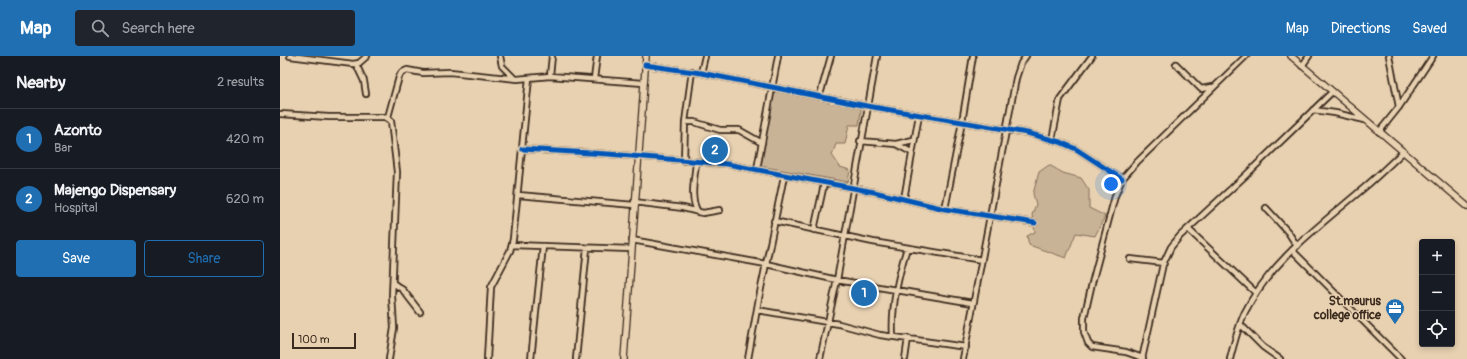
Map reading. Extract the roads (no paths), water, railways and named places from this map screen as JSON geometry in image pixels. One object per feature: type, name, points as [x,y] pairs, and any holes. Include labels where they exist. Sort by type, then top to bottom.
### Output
[{"type":"street","points":[[290,56],[316,57],[356,64],[367,56]]},
{"type":"street","points":[[500,56],[502,66],[514,78]]},
{"type":"street","points":[[550,76],[552,56]]},
{"type":"street","points":[[594,79],[597,56]]},
{"type":"street","points":[[624,359],[634,203],[646,56]]},
{"type":"street","points":[[701,73],[706,56]]},
{"type":"street","points":[[757,169],[778,56]]},
{"type":"street","points":[[820,95],[831,56]]},
{"type":"street","points":[[820,359],[837,280],[860,141],[877,56]]},
{"type":"street","points":[[945,209],[973,56]]},
{"type":"street","points":[[963,359],[1016,78],[1021,63],[1026,56]]},
{"type":"street","points":[[1052,140],[1060,99],[1092,56]]},
{"type":"street","points":[[1246,56],[1122,178],[1115,196],[1104,235],[1084,318],[1084,332],[1088,343],[1092,347],[1126,352],[1142,359],[1164,264],[1171,247],[1332,92]]},
{"type":"street","points":[[1291,56],[1364,120],[1467,206]]},
{"type":"street","points":[[1302,66],[1309,56]]},
{"type":"street","points":[[1389,56],[1399,107]]},
{"type":"street","points":[[1379,132],[1399,107],[1432,56]]},
{"type":"street","points":[[356,64],[364,82],[366,94]]},
{"type":"street","points":[[1176,64],[1201,89],[1213,87]]},
{"type":"street","points":[[645,66],[692,71],[820,95],[867,106],[1006,130],[1052,140],[1076,149],[1122,178]]},
{"type":"street","points":[[389,359],[394,328],[393,283],[397,172],[392,123],[388,117],[398,77],[404,70],[423,73],[450,72],[514,78],[550,76],[643,83]]},
{"type":"street","points":[[684,161],[685,122],[692,71]]},
{"type":"street","points":[[486,359],[491,287],[512,245],[529,78]]},
{"type":"street","points":[[1313,110],[1335,113],[1364,120]]},
{"type":"street","points":[[280,114],[388,117]]},
{"type":"street","points":[[904,199],[918,115]]},
{"type":"street","points":[[685,122],[694,122],[720,130],[739,130],[762,143]]},
{"type":"street","points":[[860,141],[896,144],[913,140]]},
{"type":"street","points":[[896,144],[911,152]]},
{"type":"street","points":[[522,149],[608,154],[638,158],[727,164],[904,199],[945,209],[1035,223]]},
{"type":"street","points":[[1230,359],[1240,324],[1256,293],[1296,246],[1403,152]]},
{"type":"street","points":[[696,162],[693,197],[698,212]]},
{"type":"street","points":[[748,359],[784,176]]},
{"type":"street","points":[[814,230],[824,184]]},
{"type":"street","points":[[518,195],[634,203],[683,208],[698,212],[720,210]]},
{"type":"street","points":[[1266,208],[1288,232],[1296,246]]},
{"type":"street","points":[[774,221],[907,248],[982,260]]},
{"type":"street","points":[[1188,229],[1256,293]]},
{"type":"street","points":[[632,240],[766,264],[837,280],[973,303]]},
{"type":"street","points":[[512,245],[631,249]]},
{"type":"street","points":[[531,359],[543,246]]},
{"type":"street","points":[[576,359],[587,248]]},
{"type":"street","points":[[893,336],[892,310],[907,248]]},
{"type":"street","points":[[1292,250],[1400,359]]},
{"type":"street","points":[[1130,259],[1164,264]]},
{"type":"street","points":[[393,283],[403,290],[420,312]]},
{"type":"street","points":[[757,310],[893,336],[966,347]]},
{"type":"street","points":[[1240,324],[1263,347],[1280,359]]},
{"type":"street","points":[[905,359],[908,338]]},
{"type":"place","name":"Majengo Dispensary","points":[[715,150]]},
{"type":"place","name":"Azonto","points":[[864,293]]},
{"type":"place","name":"St.maurus college office","points":[[1395,325]]}]
